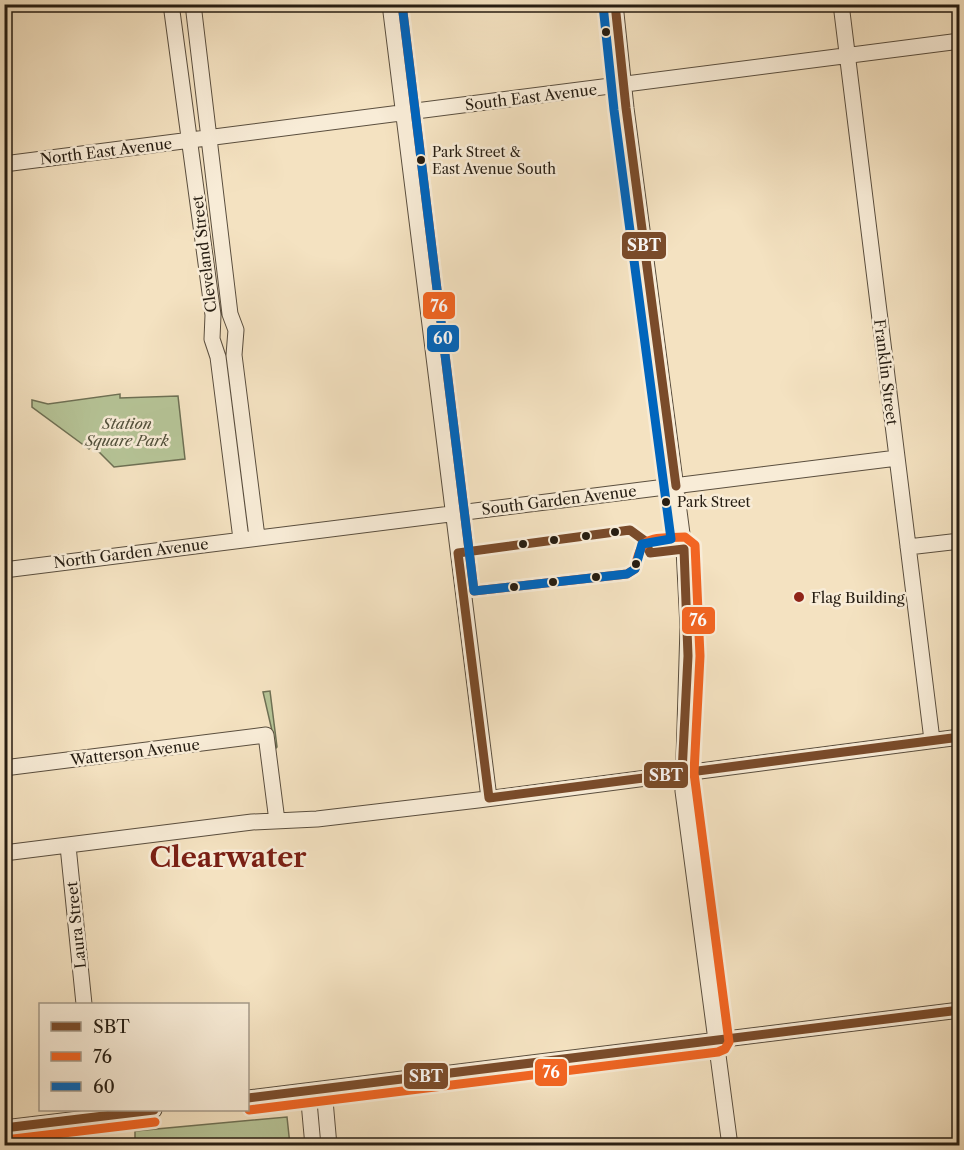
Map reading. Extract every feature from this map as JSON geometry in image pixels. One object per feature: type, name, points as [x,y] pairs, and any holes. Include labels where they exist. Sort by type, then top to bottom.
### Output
[{"type":"street","name":"Cleveland Street","points":[[171,4],[213,315],[212,339],[219,357],[241,539]]},
{"type":"street","name":"Cleveland Street","points":[[193,4],[230,309],[236,330],[234,355],[257,537]]},
{"type":"street","points":[[390,4],[489,798]]},
{"type":"street","points":[[615,4],[626,84],[626,108],[684,549],[688,627],[682,773],[730,1146]]},
{"type":"street","name":"Franklin Street","points":[[841,4],[932,740]]},
{"type":"street","name":"South East Avenue","points":[[208,138],[960,40]]},
{"type":"street","name":"North East Avenue","points":[[4,164],[208,138]]},
{"type":"street","name":"South Garden Avenue","points":[[257,537],[897,458]]},
{"type":"street","name":"North Garden Avenue","points":[[4,570],[257,537]]},
{"type":"street","points":[[908,547],[960,541]]},
{"type":"street","name":"Watterson Avenue","points":[[4,768],[266,735],[285,820]]},
{"type":"street","points":[[4,853],[489,798],[960,736]]},
{"type":"street","name":"Laura Street","points":[[68,846],[84,1003]]},
{"type":"street","points":[[249,1098],[960,1010]]},
{"type":"street","points":[[324,1089],[329,1146]]},
{"type":"street","points":[[308,1091],[314,1146]]},
{"type":"street","points":[[4,1128],[95,1113],[134,1111]]},
{"type":"green space","name":"Station Square Park","points":[[120,394],[120,398],[178,396],[185,459],[114,467],[92,445],[89,449],[32,407],[32,400],[48,404]]},
{"type":"green space","points":[[270,691],[277,747],[276,748],[263,692]]},
{"type":"green space","points":[[287,1117],[290,1145],[135,1145],[135,1131]]},
{"type":"transit line","name":"76","points":[[249,1110],[718,1052],[725,1049],[729,1042],[694,773],[700,656],[695,545],[685,537],[650,540],[641,549],[635,569],[627,574],[474,591],[402,4]]},
{"type":"transit line","name":"60","points":[[402,4],[474,591],[627,574],[635,569],[642,544],[671,539],[614,110],[603,5]]},
{"type":"transit line","name":"SBT","points":[[615,4],[626,108],[676,486]]},
{"type":"transit line","name":"SBT","points":[[682,773],[688,656],[684,549],[650,553],[645,541],[630,530],[458,553],[489,798],[960,737]]},
{"type":"transit line","name":"SBT","points":[[249,1098],[960,1010]]},
{"type":"transit line","name":"SBT","points":[[4,1128],[146,1111]]},
{"type":"transit line","name":"76","points":[[5,1140],[155,1122]]},
{"type":"place","name":"Park Street & East Avenue South","points":[[421,160]]},
{"type":"place","name":"Park Street","points":[[666,502]]},
{"type":"place","name":"Flag Building","points":[[799,597]]},
{"type":"district","name":"Clearwater","points":[[228,857]]}]
